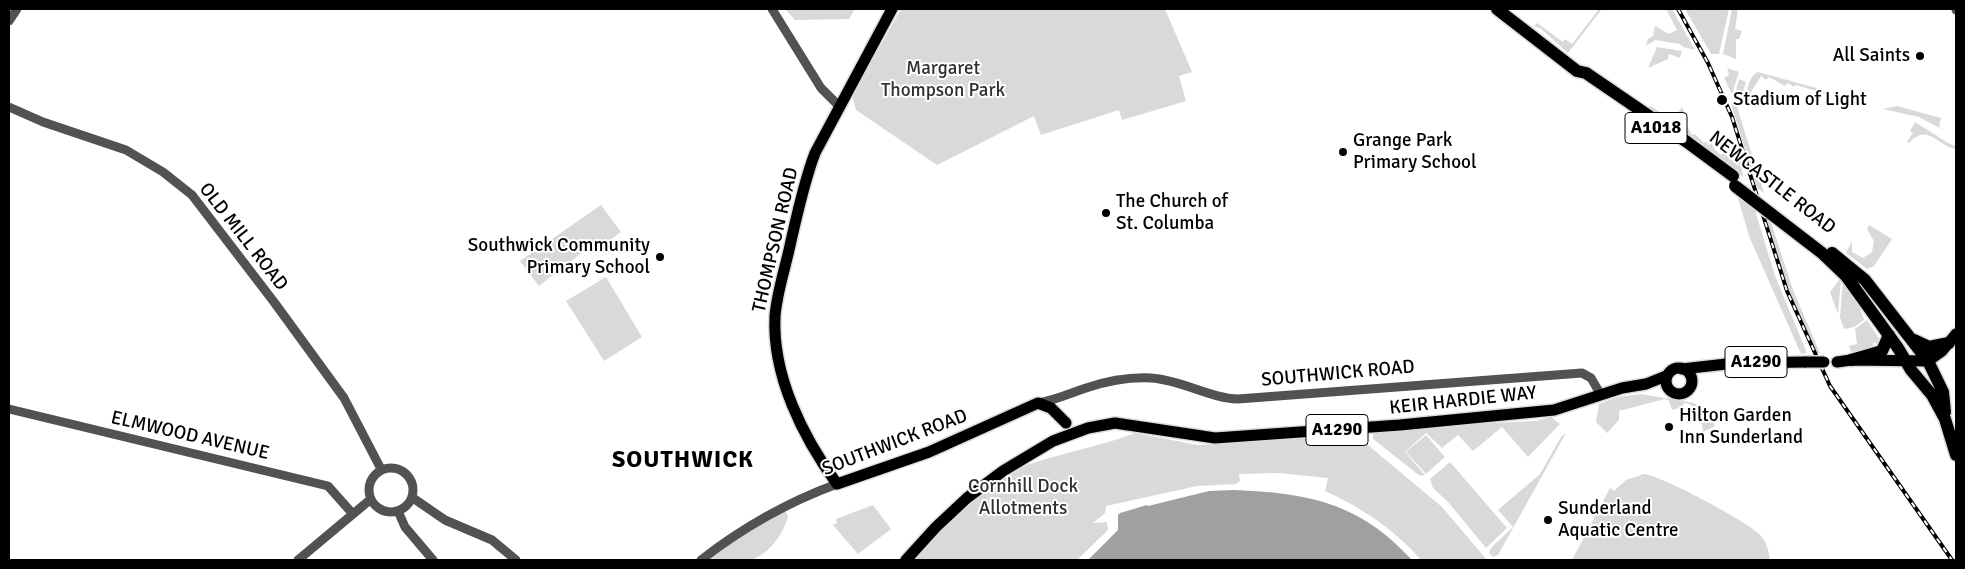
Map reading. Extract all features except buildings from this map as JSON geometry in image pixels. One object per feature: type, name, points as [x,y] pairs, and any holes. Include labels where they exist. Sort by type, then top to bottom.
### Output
[{"type":"highway","name":"A1018","points":[[1497,9],[1578,72],[1583,80],[1598,92],[1734,181],[1836,265],[1889,335],[1907,367],[1938,404]]},
{"type":"highway","name":"NEWCASTLE ROAD","points":[[1769,208],[1858,273],[1928,361]]},
{"type":"highway","points":[[1901,327],[1912,353],[1907,367]]},
{"type":"highway","points":[[1851,360],[1882,351],[1889,335]]},
{"type":"highway","points":[[1912,339],[1929,347],[1953,339]]},
{"type":"highway","name":"A1018","points":[[1928,361],[1926,373],[1945,419],[1956,455]]},
{"type":"highway","name":"A1018","points":[[1928,361],[1943,392],[1945,419]]},
{"type":"main road","name":"THOMPSON ROAD","points":[[837,484],[809,443],[793,406],[779,360],[775,327],[777,300],[807,174],[815,153],[892,9]]},
{"type":"main road","points":[[1928,361],[1953,339]]},
{"type":"main road","name":"A1290","points":[[1682,369],[1707,365],[1837,362],[1851,360],[1907,367]]},
{"type":"main road","name":"A1290","points":[[1837,362],[1848,365],[1907,367],[1928,361]]},
{"type":"main road","name":"A1290","points":[[1692,381],[1707,365]]},
{"type":"main road","points":[[1682,369],[1689,373],[1692,381],[1689,389],[1684,394],[1677,395],[1670,392],[1666,384],[1666,376],[1671,370],[1682,369]]},
{"type":"main road","name":"A1290","points":[[1646,384],[1666,376]]},
{"type":"main road","name":"A1290","points":[[1646,384],[1670,392]]},
{"type":"main road","name":"KEIR HARDIE WAY","points":[[1069,428],[1116,423],[1215,438],[1243,437],[1400,425],[1554,410],[1622,388],[1646,384]]},
{"type":"main road","name":"SOUTHWICK ROAD","points":[[837,484],[929,452],[1045,400]]},
{"type":"main road","points":[[1045,400],[1069,428]]},
{"type":"main road","name":"A1290","points":[[906,560],[936,527],[987,482],[1069,428]]},
{"type":"street","points":[[9,21],[17,9]]},
{"type":"street","points":[[772,9],[821,88],[840,107]]},
{"type":"street","name":"OLD MILL ROAD","points":[[9,107],[43,122],[126,150],[163,172],[192,195],[280,310],[344,398],[382,469]]},
{"type":"street","name":"SOUTHWICK ROAD","points":[[1045,400],[1071,394],[1085,388],[1130,379],[1152,378],[1190,386],[1219,397],[1238,399],[1582,373],[1591,378],[1602,395]]},
{"type":"street","name":"ELMWOOD AVENUE","points":[[9,409],[328,486],[352,513]]},
{"type":"street","points":[[397,468],[410,476],[413,483],[412,498],[404,508],[398,511],[385,512],[379,509],[371,499],[369,492],[372,479],[382,469],[397,468]]},
{"type":"street","name":"SOUTHWICK ROAD","points":[[701,560],[762,519],[803,496],[837,484]]},
{"type":"street","points":[[412,498],[445,520],[492,540],[516,560]]},
{"type":"street","points":[[298,560],[371,499]]},
{"type":"street","points":[[398,511],[405,527],[433,560]]},
{"type":"green space","points":[[785,9],[855,9],[849,19],[795,20]]},
{"type":"green space","name":"Margaret Thompson Park","points":[[901,9],[1165,9],[1192,72],[1179,76],[1186,101],[1122,120],[1119,110],[1041,135],[1034,116],[937,165],[856,110],[852,96]]},
{"type":"green space","points":[[1599,9],[1602,9],[1568,53],[1540,28],[1534,26],[1537,23],[1563,42],[1565,39],[1572,44]]},
{"type":"green space","points":[[1666,9],[1672,9],[1695,50],[1683,47],[1680,44],[1655,40],[1646,46],[1648,39],[1653,36],[1655,26],[1669,34],[1677,30]]},
{"type":"green space","points":[[1685,9],[1729,9],[1719,54],[1711,54]]},
{"type":"green space","points":[[1732,9],[1738,9],[1735,29],[1742,31],[1739,39],[1736,39],[1736,59],[1723,54]]},
{"type":"green space","points":[[1657,47],[1682,51],[1680,58],[1669,54],[1668,59],[1648,68]]},
{"type":"green space","points":[[1727,68],[1739,72],[1732,94],[1724,78],[1729,75]]},
{"type":"green space","points":[[1758,72],[1820,89],[1830,95],[1796,85],[1794,87],[1788,83],[1785,86],[1769,77],[1766,80],[1761,76],[1748,97],[1749,83]]},
{"type":"green space","points":[[1739,79],[1746,82],[1743,92],[1745,103],[1739,104],[1735,94]]},
{"type":"green space","points":[[1736,102],[1764,193],[1757,188],[1731,104]]},
{"type":"green space","points":[[1650,106],[1673,120],[1682,107],[1687,118],[1684,121],[1692,135],[1695,134],[1704,143],[1707,142],[1708,145],[1712,144],[1715,150],[1721,155],[1724,153],[1738,166],[1738,161],[1741,159],[1743,177],[1681,131],[1672,122],[1648,109]]},
{"type":"green space","points":[[1897,106],[1941,118],[1939,127],[1945,131],[1919,117],[1883,109]]},
{"type":"green space","points":[[1915,122],[1956,146],[1956,149],[1927,135],[1916,137],[1909,143],[1907,142],[1913,133],[1910,131]]},
{"type":"green space","points":[[1738,198],[1746,200],[1754,207],[1775,276],[1807,353],[1801,354],[1749,236]]},
{"type":"green space","points":[[601,205],[621,232],[591,254],[587,249],[539,286],[520,261]]},
{"type":"green space","points":[[1766,217],[1770,219],[1793,290],[1820,353],[1815,353],[1786,284]]},
{"type":"green space","points":[[1869,225],[1892,239],[1874,266],[1867,269],[1846,253],[1852,241],[1852,252],[1863,258],[1872,252],[1874,241],[1867,229]]},
{"type":"green space","points":[[606,277],[642,337],[604,361],[566,301]]},
{"type":"green space","points":[[1841,279],[1838,314],[1830,292]]},
{"type":"green space","points":[[1843,281],[1858,302],[1864,320],[1854,327],[1844,329],[1840,317]]},
{"type":"green space","points":[[1867,320],[1880,340],[1877,347],[1876,343],[1873,343],[1873,349],[1851,352],[1849,346],[1857,344],[1855,329]]},
{"type":"green space","points":[[1641,394],[1694,403],[1709,415],[1715,426],[1703,432],[1700,418],[1693,407],[1685,403],[1680,408],[1672,410],[1669,401],[1665,399],[1619,411],[1619,420],[1607,433],[1596,422],[1599,404],[1618,397]]},
{"type":"green space","points":[[1551,417],[1560,424],[1528,457],[1502,427],[1473,451],[1458,435],[1442,448],[1426,433],[1405,452],[1425,475],[1420,476],[1373,439],[1373,433],[1474,424],[1535,421]]},
{"type":"green space","name":"Cornhill Dock Allotments","points":[[1135,433],[1198,445],[1363,435],[1369,446],[1442,507],[1487,560],[1421,560],[1377,520],[1325,491],[1328,478],[1279,473],[1239,474],[1240,481],[1236,484],[1197,486],[1106,506],[1105,513],[1093,523],[1107,522],[1108,530],[1077,560],[913,560],[963,508],[1008,474],[1036,462]]},
{"type":"green space","points":[[1566,433],[1498,555],[1493,557],[1489,553],[1491,548],[1513,527],[1498,510],[1540,474],[1561,437]]},
{"type":"green space","points":[[1426,435],[1445,457],[1426,474],[1406,452]]},
{"type":"green space","points":[[1450,462],[1507,528],[1486,548],[1448,502],[1433,488],[1430,479]]},
{"type":"green space","points":[[1644,474],[1684,490],[1721,509],[1750,527],[1765,542],[1770,560],[1572,560],[1610,488],[1614,491],[1626,480]]},
{"type":"green space","points":[[873,505],[891,529],[858,554],[833,525],[837,523],[836,519]]},
{"type":"green space","points":[[784,507],[788,517],[786,524],[779,537],[763,554],[745,561],[701,560]]},
{"type":"shaded area","points":[[1233,490],[1285,494],[1331,504],[1352,513],[1372,525],[1392,540],[1412,560],[1088,560],[1118,530],[1118,515],[1120,513],[1209,491]]},
{"type":"railway","points":[[1678,9],[1708,63],[1732,117],[1787,291],[1830,386],[1952,560]]},
{"type":"place","name":"All Saints","points":[[1920,56]]},
{"type":"place","name":"Stadium of Light","points":[[1722,100]]},
{"type":"place","name":"Grange Park Primary School","points":[[1343,152]]},
{"type":"place","name":"The Church of St. Columba","points":[[1106,213]]},
{"type":"place","name":"Southwick Community Primary School","points":[[660,257]]},
{"type":"place","name":"Hilton Garden Inn Sunderland","points":[[1669,427]]},
{"type":"place","name":"Sunderland Aquatic Centre","points":[[1548,520]]},
{"type":"district","name":"SOUTHWICK","points":[[683,461]]}]
